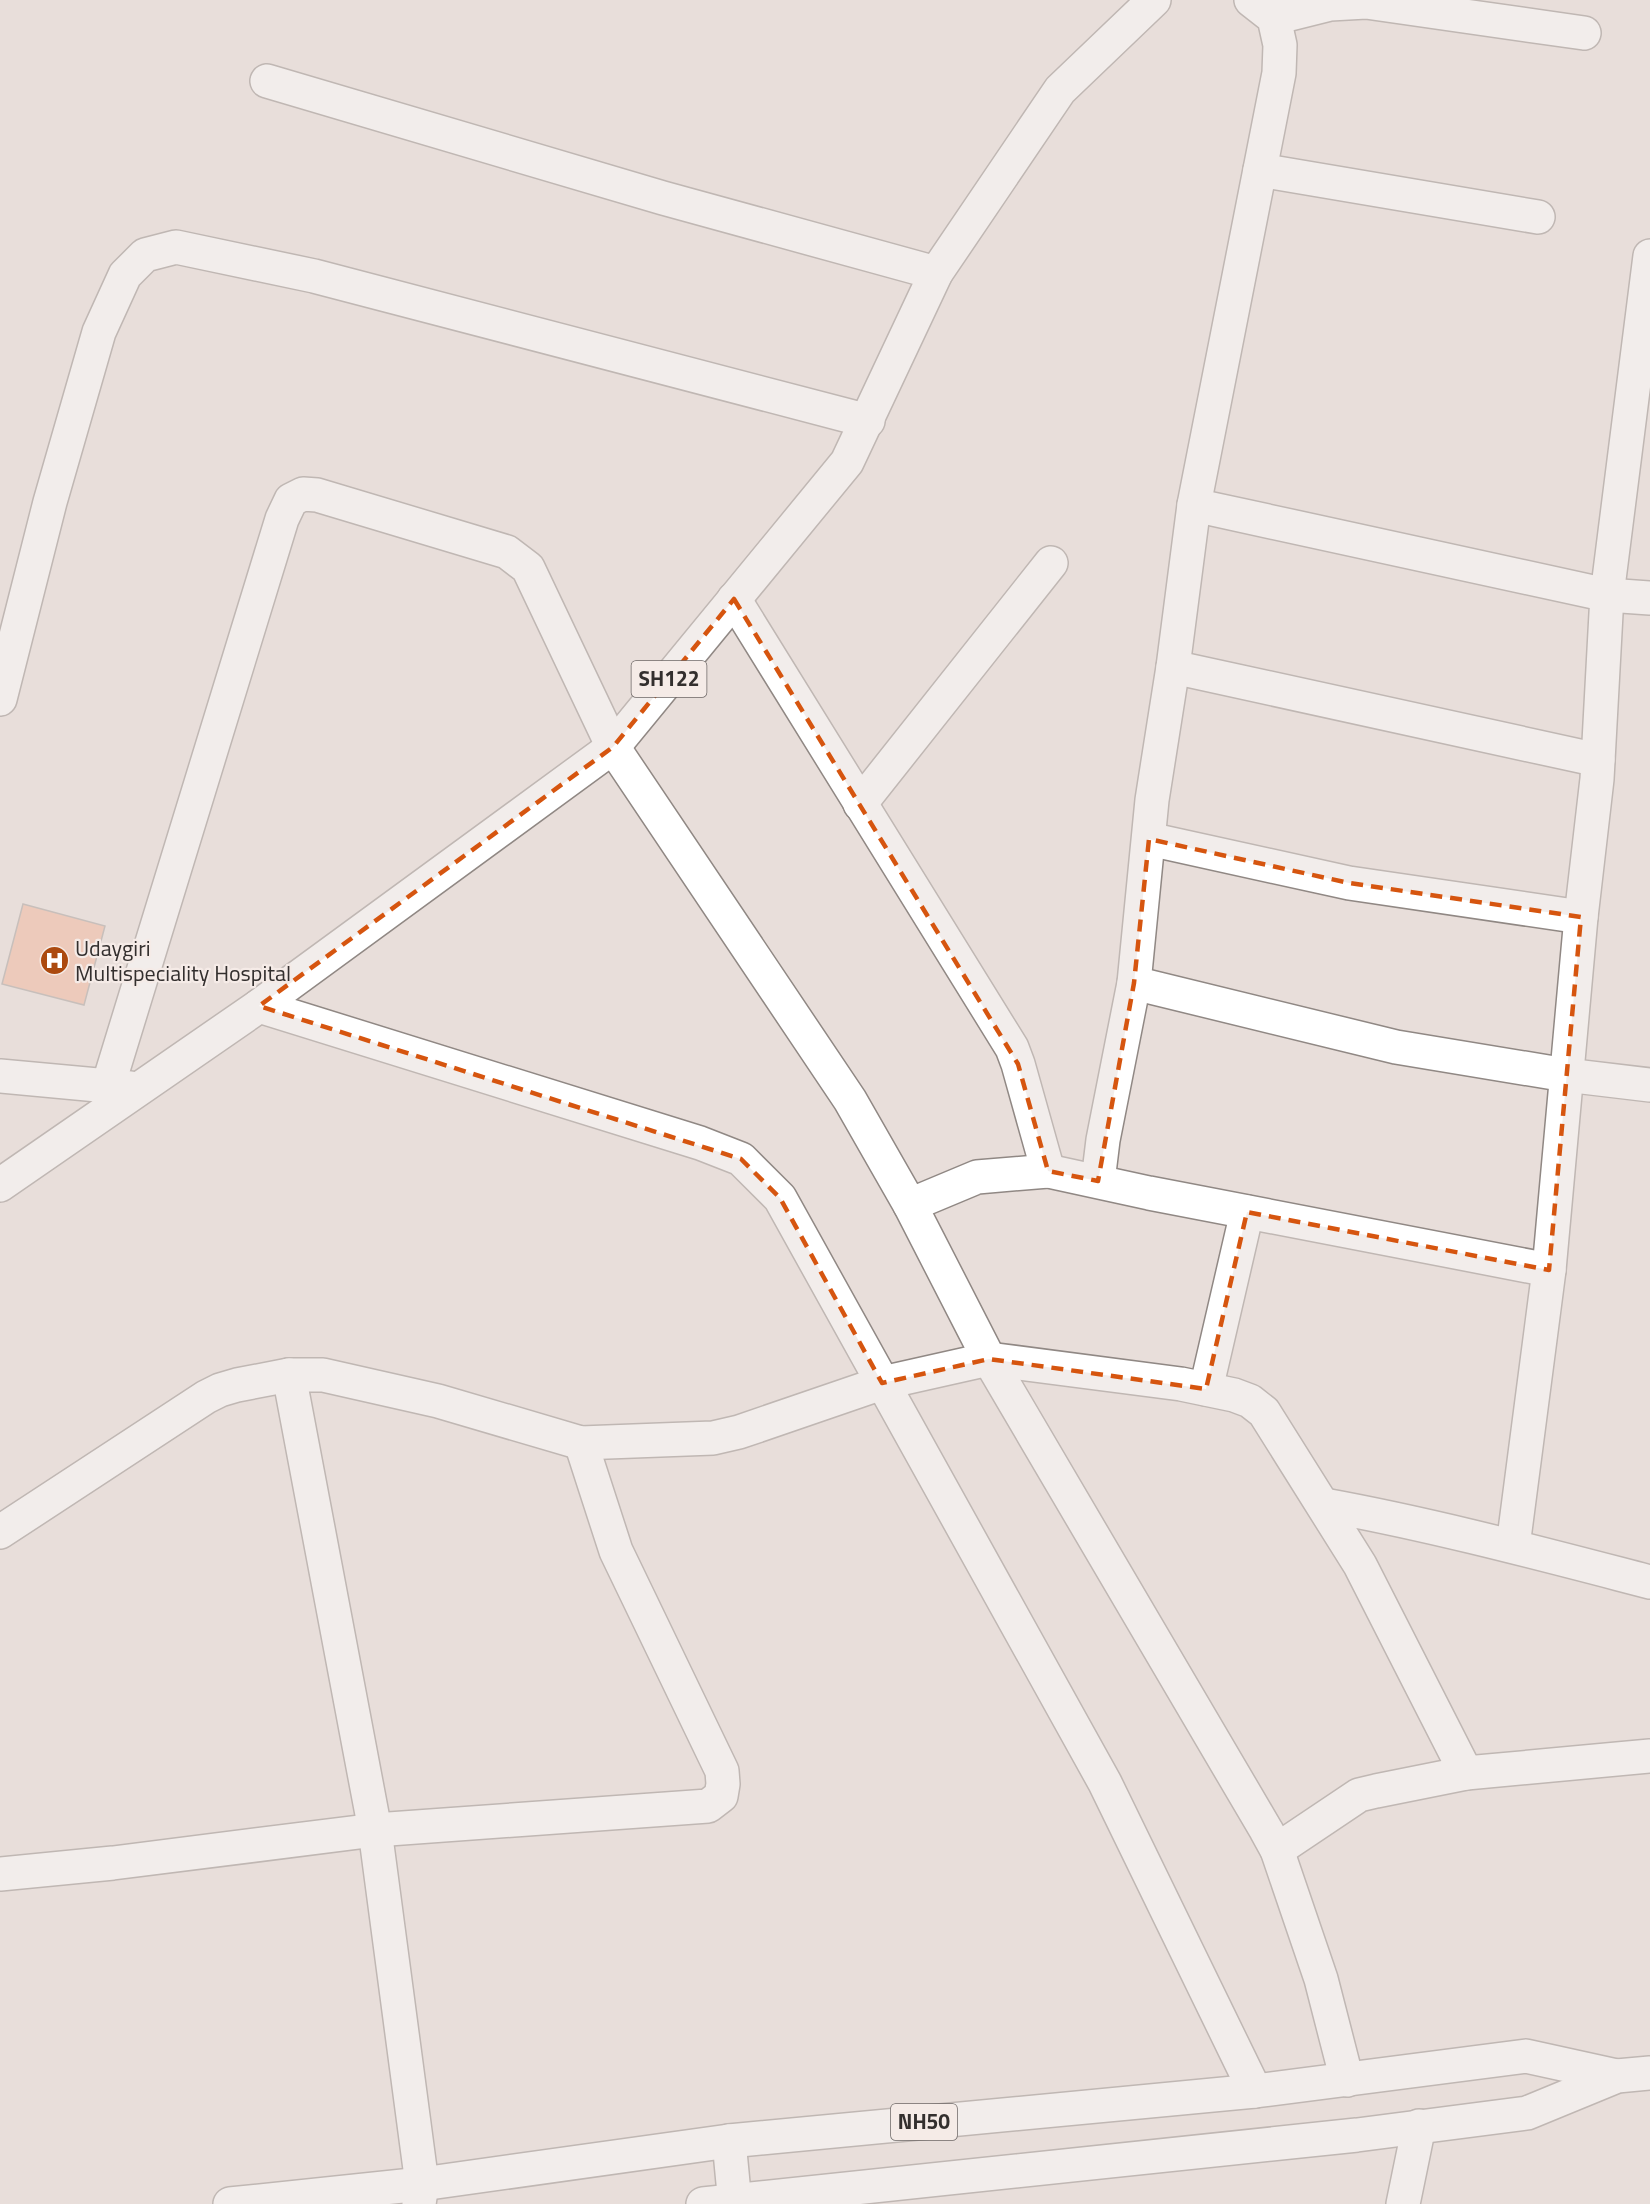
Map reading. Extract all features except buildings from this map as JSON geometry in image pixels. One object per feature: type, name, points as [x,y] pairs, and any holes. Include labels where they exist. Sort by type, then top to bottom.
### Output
[{"type":"main road","name":"SH122","points":[[0,1185],[124,1087],[259,1006],[613,747],[847,462],[936,273],[1060,90],[1154,0]]},
{"type":"main road","points":[[1098,1180],[1103,1140],[1134,983],[1152,800],[1173,667],[1194,505],[1279,73],[1280,45],[1262,9],[1366,2],[1584,33]]},
{"type":"main road","points":[[267,81],[663,198],[936,273]]},
{"type":"main road","points":[[1260,170],[1538,217]]},
{"type":"main road","points":[[0,699],[50,502],[99,332],[125,275],[145,255],[176,247],[314,276],[868,421]]},
{"type":"main road","points":[[1513,1546],[1549,1270],[1581,917],[1598,760],[1607,595],[1650,256]]},
{"type":"main road","points":[[0,1076],[124,1087],[279,530],[291,500],[303,494],[317,495],[507,552],[528,568],[613,747],[850,1100],[910,1205],[989,1359],[1277,1850],[1321,1979],[1347,2080]]},
{"type":"main road","points":[[1194,505],[1607,595],[1650,598]]},
{"type":"main road","points":[[860,804],[1051,563]]},
{"type":"main road","points":[[734,599],[1012,1048],[1048,1171]]},
{"type":"main road","points":[[1173,667],[1598,760]]},
{"type":"main road","points":[[1149,840],[1349,883],[1581,917]]},
{"type":"main road","points":[[1134,983],[1396,1047],[1566,1075],[1650,1086]]},
{"type":"main road","points":[[259,1006],[700,1143],[741,1160],[780,1198],[1105,1784],[1255,2091]]},
{"type":"main road","points":[[910,1205],[976,1177],[1048,1171],[1098,1180],[1149,1193],[1549,1270]]},
{"type":"main road","points":[[1206,1389],[1247,1212]]},
{"type":"main road","points":[[0,1532],[220,1389],[289,1375],[323,1375],[438,1401],[581,1443],[713,1438],[739,1432],[882,1383],[989,1359],[1181,1384],[1234,1395],[1250,1401],[1264,1412],[1360,1565],[1466,1773]]},
{"type":"main road","points":[[289,1375],[375,1830],[420,2194]]},
{"type":"main road","points":[[0,1874],[113,1863],[375,1830],[708,1806],[721,1797],[722,1771],[616,1551],[581,1443]]},
{"type":"main road","points":[[1324,1505],[1396,1518],[1650,1582]]},
{"type":"main road","points":[[1277,1850],[1359,1795],[1466,1773],[1650,1756]]},
{"type":"main road","name":"NH50","points":[[230,2204],[420,2194],[729,2141],[1255,2091],[1526,2056],[1617,2076]]},
{"type":"main road","name":"NH50","points":[[703,2204],[1324,2139],[1527,2113],[1617,2076],[1650,2073]]},
{"type":"main road","points":[[1403,2204],[1419,2126]]},
{"type":"main road","points":[[729,2141],[735,2202]]},
{"type":"highlighted area","points":[[734,599],[1018,1064],[1048,1171],[1098,1181],[1134,983],[1149,839],[1349,883],[1581,917],[1549,1270],[1247,1212],[1206,1389],[989,1359],[882,1383],[780,1198],[741,1159],[259,1006],[613,747]]},
{"type":"place","name":"Udaygiri Multispeciality Hospital","points":[[54,961]]}]
